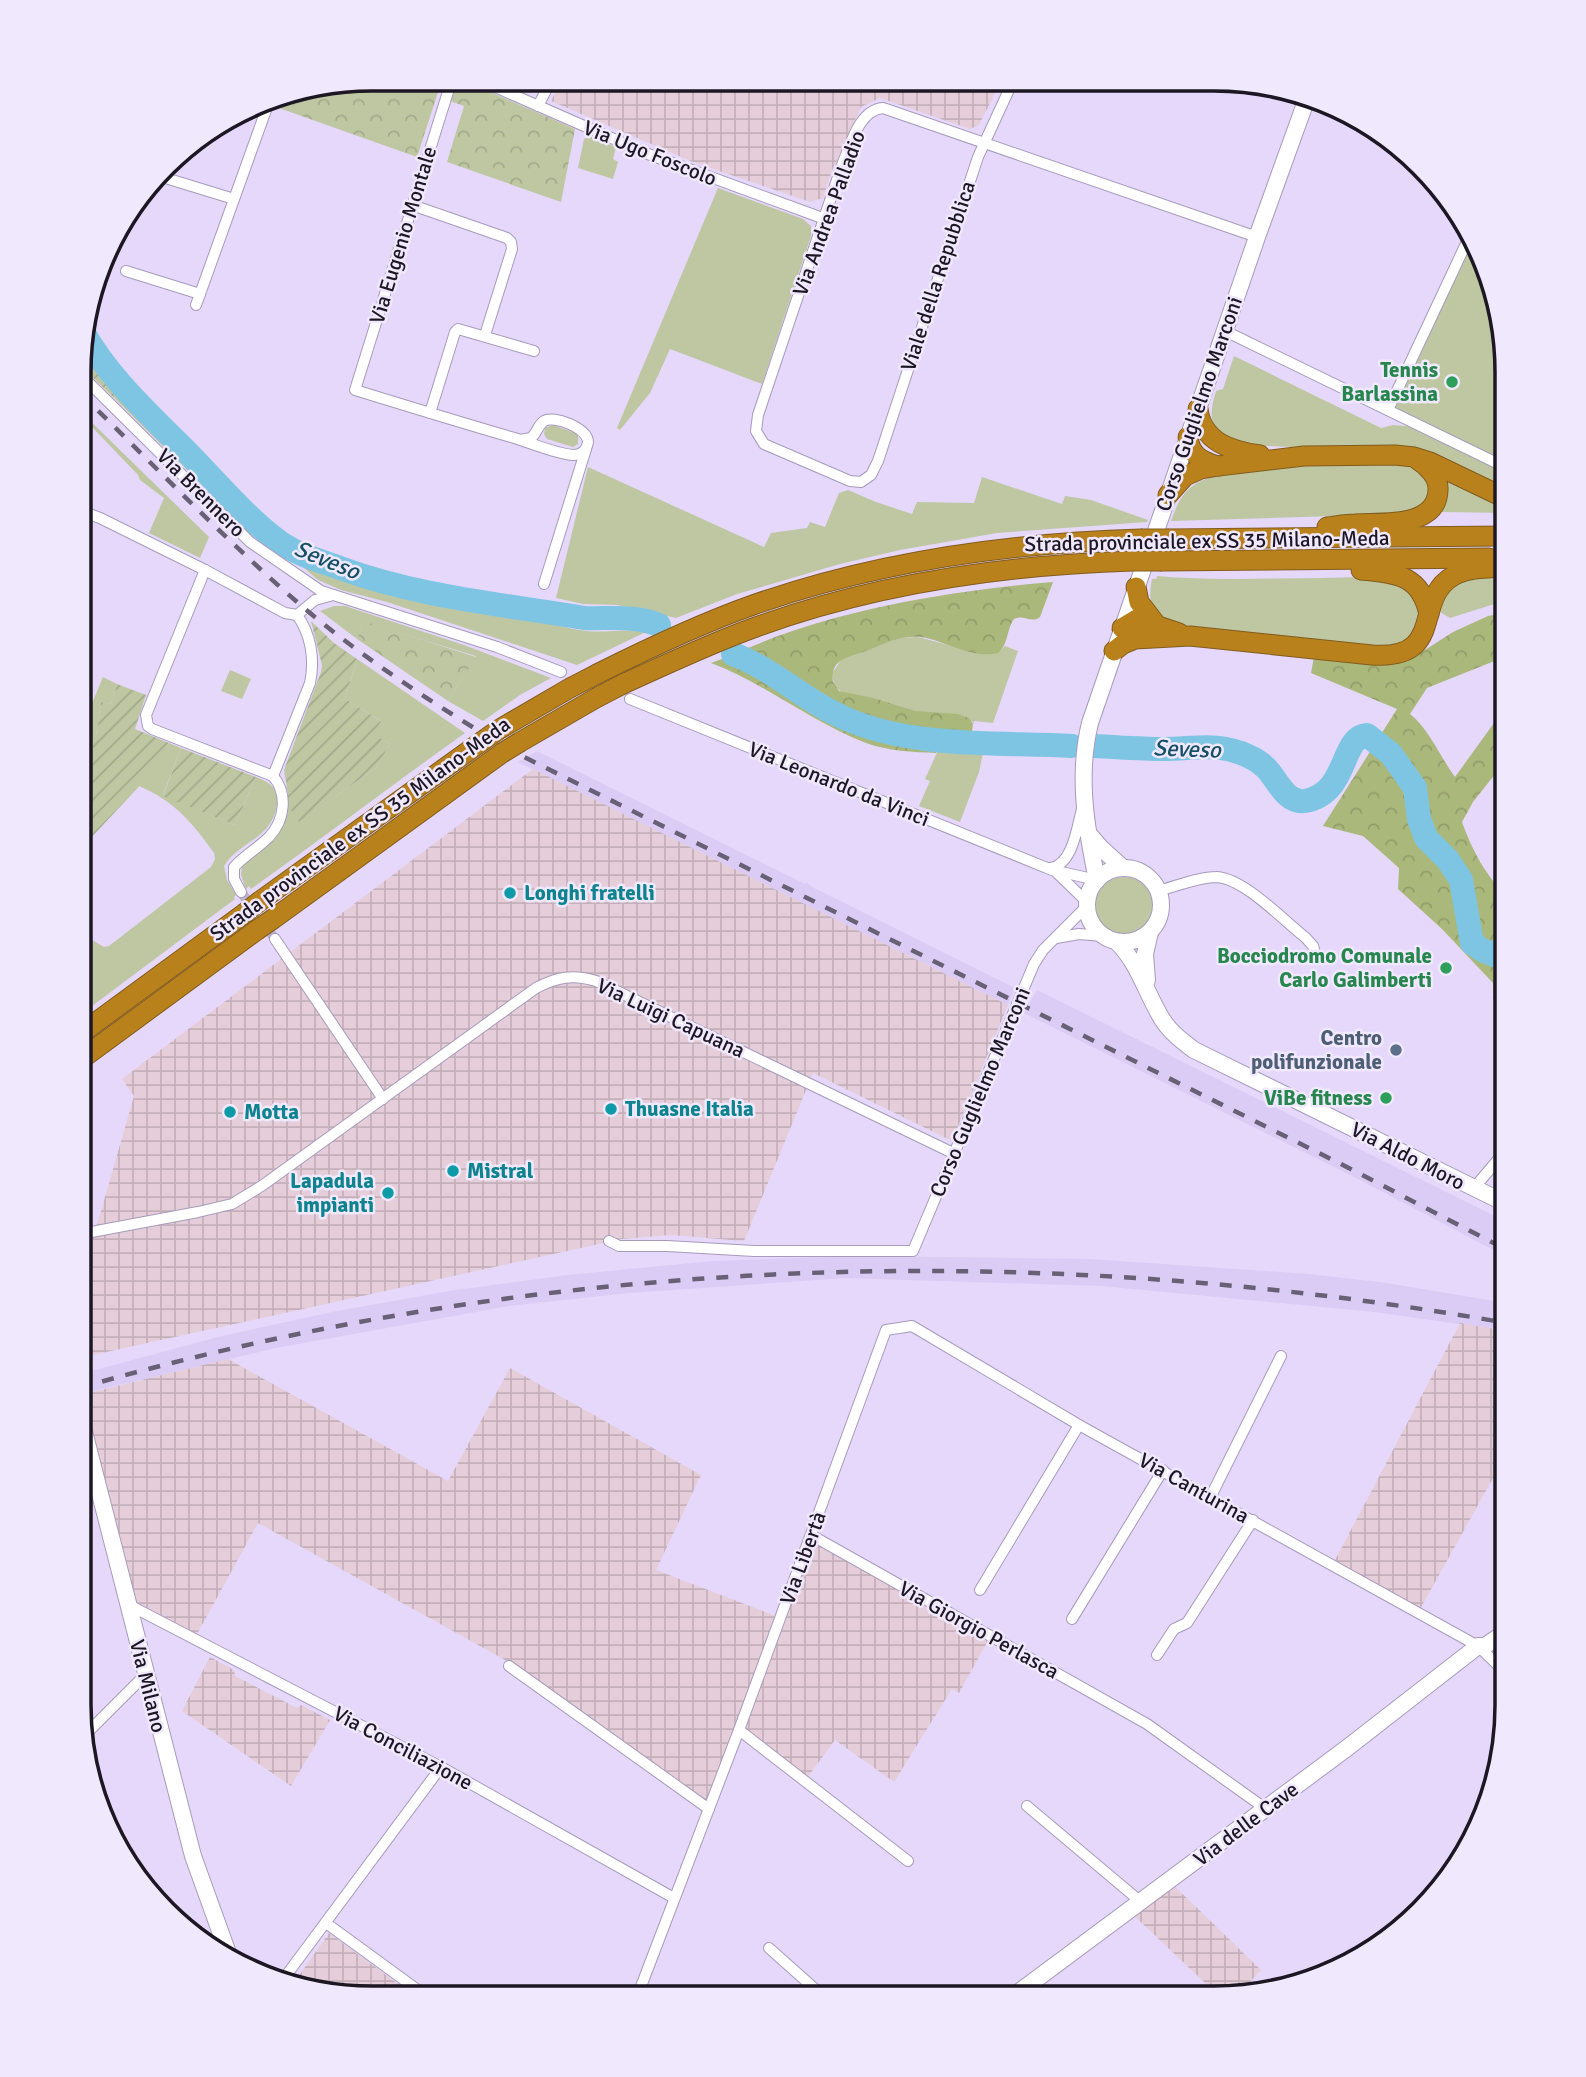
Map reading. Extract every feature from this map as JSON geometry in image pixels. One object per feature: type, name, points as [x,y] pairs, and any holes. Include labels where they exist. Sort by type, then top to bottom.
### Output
[{"type":"highway","points":[[1198,409],[1203,428],[1224,447],[1275,458]]},
{"type":"highway","points":[[1213,439],[1201,438],[1187,443],[1194,454],[1218,466]]},
{"type":"highway","points":[[1168,495],[1185,477],[1201,469],[1275,458],[1341,455],[1414,457],[1444,468],[1495,493]]},
{"type":"highway","points":[[1278,538],[1355,523],[1405,521],[1425,513],[1436,501],[1438,486],[1426,466],[1414,457]]},
{"type":"highway","name":"Strada provinciale ex SS 35 Milano-Meda","points":[[91,1026],[565,680],[597,674],[702,625],[752,606],[803,590],[927,560],[1047,544],[1141,539],[1495,536]]},
{"type":"highway","name":"Strada provinciale ex SS 35 Milano-Meda","points":[[91,1052],[447,790],[502,753],[596,698],[627,692],[692,653],[770,622],[925,582],[1034,566],[1133,561],[1495,558]]},
{"type":"highway","points":[[1277,560],[1384,572],[1405,577],[1421,591],[1429,614]]},
{"type":"highway","points":[[1126,621],[1137,619],[1151,631],[1383,656],[1402,652],[1415,644],[1427,626],[1436,593],[1450,578],[1469,571],[1495,568]]},
{"type":"highway","points":[[1136,587],[1151,631]]},
{"type":"highway","points":[[1114,651],[1151,631]]},
{"type":"street","name":"Via Eugenio Montale","points":[[430,413],[355,390],[448,91]]},
{"type":"street","name":"Via Ugo Foscolo","points":[[504,91],[648,154],[825,219]]},
{"type":"street","points":[[538,106],[546,91]]},
{"type":"street","name":"Viale della Repubblica","points":[[756,431],[764,444],[773,449],[850,481],[861,482],[871,475],[878,461],[967,186],[984,141],[1008,91]]},
{"type":"street","name":"Corso Guglielmo Marconi","points":[[1097,880],[1083,803],[1086,737],[1304,106]]},
{"type":"street","name":"Via Andrea Palladio","points":[[756,431],[758,415],[843,162],[858,128],[869,112],[883,108],[984,141]]},
{"type":"street","points":[[126,271],[198,300],[259,115]]},
{"type":"street","points":[[984,141],[1257,237]]},
{"type":"street","points":[[168,179],[233,199]]},
{"type":"street","points":[[412,205],[507,238],[511,242],[512,249],[485,335]]},
{"type":"street","points":[[1388,410],[1465,246]]},
{"type":"street","points":[[534,351],[462,328],[456,330],[430,413],[574,455],[580,454],[587,446]]},
{"type":"street","points":[[1225,331],[1495,462]]},
{"type":"street","name":"Via Brennero","points":[[91,386],[250,542],[313,585],[333,595]]},
{"type":"street","points":[[520,440],[531,438],[543,422],[552,419],[584,432],[588,441],[544,584]]},
{"type":"street","points":[[91,515],[205,569],[285,613],[297,615],[315,600],[333,595],[497,647],[565,680]]},
{"type":"street","points":[[205,569],[146,715],[146,721],[152,729],[273,776],[282,788],[284,800],[276,828],[234,867],[234,879],[241,892]]},
{"type":"street","points":[[273,776],[313,669],[312,650],[297,615]]},
{"type":"street","name":"Via Leonardo da Vinci","points":[[627,692],[1050,869]]},
{"type":"street","points":[[1050,869],[1064,862],[1083,803]]},
{"type":"street","points":[[1087,831],[1101,849],[1124,868]]},
{"type":"street","points":[[1056,938],[1079,934],[1110,939],[1129,942],[1150,932],[1161,912],[1158,891],[1144,874],[1124,868],[1114,869],[1097,880],[1090,891],[1087,904],[1091,923],[1110,939]]},
{"type":"street","points":[[1050,869],[1097,880]]},
{"type":"street","points":[[1050,869],[1087,904]]},
{"type":"street","points":[[1158,891],[1219,877],[1239,884],[1306,939],[1313,946],[1316,956]]},
{"type":"street","name":"Corso Guglielmo Marconi","points":[[609,1241],[619,1246],[667,1245],[754,1251],[913,1251],[1034,964],[1043,950],[1087,904]]},
{"type":"street","name":"Via Aldo Moro","points":[[1147,986],[1145,954],[1150,932]]},
{"type":"street","points":[[275,939],[383,1098]]},
{"type":"street","name":"Via Aldo Moro","points":[[1110,939],[1129,955],[1162,1020],[1194,1050],[1495,1198]]},
{"type":"street","name":"Via Luigi Capuana","points":[[91,1232],[232,1204],[263,1185],[536,988],[565,976],[596,981],[955,1154]]},
{"type":"street","points":[[1474,1188],[1495,1163]]},
{"type":"street","name":"Via Canturina","points":[[912,1326],[1079,1424],[1478,1646],[1495,1662]]},
{"type":"street","name":"Via Libertà","points":[[641,1986],[887,1330],[912,1326]]},
{"type":"street","points":[[1211,1496],[1281,1356]]},
{"type":"street","points":[[980,1590],[1079,1424]]},
{"type":"street","name":"Via Milano","points":[[91,1458],[193,1856],[225,1944]]},
{"type":"street","points":[[1072,1619],[1163,1470]]},
{"type":"street","points":[[1157,1656],[1174,1629],[1187,1623],[1253,1520]]},
{"type":"street","name":"Via Giorgio Perlasca","points":[[811,1535],[1147,1724],[1266,1809]]},
{"type":"street","name":"Via Conciliazione","points":[[129,1605],[441,1768],[674,1898]]},
{"type":"street","name":"Via delle Cave","points":[[1027,1986],[1266,1809],[1478,1646],[1485,1646],[1495,1639]]},
{"type":"street","points":[[509,1666],[709,1809]]},
{"type":"street","points":[[92,1728],[145,1675]]},
{"type":"street","points":[[739,1730],[908,1861]]},
{"type":"street","points":[[289,1973],[441,1768]]},
{"type":"street","points":[[1027,1806],[1141,1902]]},
{"type":"street","points":[[326,1923],[412,1986]]},
{"type":"street","points":[[769,1948],[812,1986]]},
{"type":"shaded area","points":[[556,91],[996,91],[979,125],[970,129],[880,98],[861,107],[831,173],[823,198],[810,202],[693,162],[551,101]]},
{"type":"shaded area","points":[[537,751],[805,884],[806,882],[1015,988],[1008,1005],[518,762]]},
{"type":"shaded area","points":[[533,769],[1008,1005],[952,1141],[813,1073],[744,1241],[670,1235],[622,1239],[91,1355],[91,1242],[134,1096],[122,1079]]},
{"type":"shaded area","points":[[1037,990],[1495,1216],[1495,1251],[1352,1176],[1024,1013]]},
{"type":"shaded area","points":[[865,1256],[1090,1259],[1309,1274],[1387,1283],[1495,1301],[1495,1329],[1375,1312],[1101,1286],[845,1278],[629,1293],[509,1306],[276,1348],[91,1392],[91,1371],[218,1337],[332,1312],[449,1291],[568,1275],[712,1261]]},
{"type":"shaded area","points":[[1460,1323],[1495,1329],[1495,1475],[1419,1611],[1334,1562]]},
{"type":"shaded area","points":[[228,1359],[448,1481],[510,1368],[701,1475],[656,1570],[778,1617],[708,1807],[507,1661],[258,1523],[197,1634],[134,1601],[91,1437],[91,1392]]},
{"type":"shaded area","points":[[813,1539],[989,1639],[959,1693],[952,1689],[894,1782],[835,1740],[807,1778],[743,1729]]},
{"type":"shaded area","points":[[210,1657],[234,1670],[235,1676],[297,1708],[301,1705],[330,1720],[291,1786],[182,1711]]},
{"type":"shaded area","points":[[1167,1879],[1261,1970],[1248,1984],[1208,1986],[1127,1909]]},
{"type":"shaded area","points":[[329,1933],[401,1986],[335,1984],[299,1976]]},
{"type":"green space","points":[[438,91],[417,157],[277,108],[335,93]]},
{"type":"green space","points":[[454,91],[488,91],[575,129],[561,202],[447,162],[464,106],[450,101]]},
{"type":"green space","points":[[590,136],[616,147],[613,159],[618,162],[613,179],[578,168],[584,139]]},
{"type":"green space","points":[[718,188],[803,219],[811,226],[811,236],[762,384],[670,349],[650,393],[620,430],[617,428]]},
{"type":"green space","points":[[1468,252],[1480,282],[1493,335],[1495,458],[1395,409]]},
{"type":"green space","points":[[1234,356],[1381,428],[1407,426],[1495,468],[1495,486],[1433,454],[1248,445],[1220,433],[1213,421],[1216,391],[1223,389]]},
{"type":"green space","points":[[92,360],[119,393],[114,398],[91,376]]},
{"type":"green space","points":[[120,393],[253,535],[114,398]]},
{"type":"green space","points":[[91,422],[209,537],[200,558],[149,533],[164,498],[140,480],[93,428]]},
{"type":"green space","points":[[553,425],[578,434],[578,444],[573,447],[547,439],[545,428]]},
{"type":"green space","points":[[1344,463],[1415,466],[1430,480],[1425,505],[1400,514],[1171,521],[1186,492],[1207,479],[1244,470]]},
{"type":"green space","points":[[588,467],[764,547],[771,533],[807,528],[810,522],[825,527],[839,493],[848,490],[912,514],[917,502],[974,503],[982,477],[1062,504],[1065,496],[1091,500],[1148,520],[997,533],[900,550],[840,564],[737,594],[676,618],[617,605],[583,604],[556,598]]},
{"type":"green space","points":[[1442,475],[1495,499],[1495,513],[1440,512]]},
{"type":"green space","points":[[305,563],[416,596],[572,629],[646,632],[577,665],[387,602],[341,590],[318,580],[304,568]]},
{"type":"green space","points":[[1157,576],[1220,579],[1388,578],[1404,585],[1410,592],[1415,599],[1419,617],[1417,626],[1405,641],[1379,647],[1182,625],[1160,614],[1152,605],[1150,589],[1152,579]]},
{"type":"green space","points":[[1495,576],[1495,604],[1450,618],[1440,612],[1447,590],[1469,577]]},
{"type":"green space","points":[[1053,582],[1040,617],[1034,620],[1014,619],[998,653],[979,654],[930,639],[912,637],[890,641],[845,658],[834,669],[833,682],[839,691],[916,711],[958,714],[969,718],[973,724],[972,731],[962,735],[908,729],[839,709],[746,649],[781,635],[857,612],[937,596]]},
{"type":"green space","points":[[334,606],[345,606],[464,645],[551,678],[520,695],[483,721],[448,701],[476,656],[363,622],[357,639],[320,611]]},
{"type":"green space","points":[[1495,615],[1495,661],[1427,688],[1410,714],[1429,736],[1455,777],[1495,722],[1495,774],[1473,802],[1462,822],[1480,862],[1495,883],[1495,999],[1493,983],[1442,929],[1398,889],[1399,868],[1363,836],[1323,826],[1397,709],[1311,673],[1314,657],[1397,663],[1414,657],[1453,632]]},
{"type":"green space","points":[[311,621],[334,643],[357,659],[345,699],[381,721],[375,735],[390,744],[376,768],[299,822],[287,804],[284,770],[321,672],[322,665]]},
{"type":"green space","points":[[363,621],[476,657],[448,701],[357,639]]},
{"type":"green space","points":[[918,637],[982,654],[995,653],[1005,646],[1018,651],[993,723],[974,721],[973,724],[972,721],[916,711],[874,698],[843,693],[834,686],[832,673],[842,659],[898,638]]},
{"type":"green space","points":[[357,659],[465,733],[251,889],[249,886],[246,889],[241,875],[242,866],[287,804],[300,821],[376,768],[390,744],[374,735],[381,721],[345,699]]},
{"type":"green space","points":[[722,659],[761,677],[856,730],[891,741],[940,746],[936,753],[910,752],[866,743],[711,663]]},
{"type":"green space","points":[[230,670],[251,679],[242,699],[221,691]]},
{"type":"green space","points":[[103,677],[117,684],[111,704],[101,702],[96,735],[91,735],[91,706]]},
{"type":"green space","points":[[117,684],[146,695],[135,729],[169,743],[145,780],[91,838],[91,735],[96,735],[101,702],[111,704]]},
{"type":"green space","points":[[169,743],[181,748],[163,795],[235,825],[256,777],[275,790],[277,804],[269,825],[238,850],[224,866],[227,880],[236,895],[235,899],[91,1007],[91,939],[104,947],[109,946],[211,867],[215,859],[214,853],[190,822],[162,798],[139,786]]},
{"type":"green space","points":[[940,746],[984,749],[979,772],[960,822],[919,806],[930,781],[925,779]]},
{"type":"green space","points":[[181,748],[256,777],[235,825],[163,796]]},
{"type":"green space","points":[[1124,877],[1145,886],[1154,907],[1145,928],[1124,937],[1103,928],[1094,907],[1103,886]]},
{"type":"waterway","name":"Seveso","points":[[92,347],[116,379],[232,499],[256,523],[295,551],[370,578],[430,593],[584,618],[631,619],[659,625]]},
{"type":"waterway","name":"Seveso","points":[[733,654],[763,669],[834,713],[875,729],[959,742],[1072,746]]},
{"type":"waterway","name":"Seveso","points":[[1094,746],[1227,749],[1253,758],[1262,764],[1287,795],[1292,799],[1305,801],[1319,796],[1329,788],[1352,745],[1358,738],[1367,735],[1391,754],[1415,788],[1419,819],[1426,838],[1448,860],[1461,880],[1472,943],[1495,955]]},
{"type":"tunnel","points":[[241,892],[275,939]]},
{"type":"railway","points":[[91,404],[219,530],[304,608],[404,683],[510,750],[1339,1163],[1495,1244]]},
{"type":"railway","points":[[91,1385],[255,1343],[432,1310],[610,1286],[789,1274],[969,1271],[1148,1279],[1328,1296],[1495,1321]]},
{"type":"place","name":"Tennis Barlassina","points":[[1452,382]]},
{"type":"place","name":"Longhi fratelli","points":[[510,893]]},
{"type":"place","name":"Bocciodromo Comunale Carlo Galimberti","points":[[1446,968]]},
{"type":"place","name":"Centro polifunzionale","points":[[1396,1050]]},
{"type":"place","name":"ViBe fitness","points":[[1386,1098]]},
{"type":"place","name":"Thuasne Italia","points":[[611,1109]]},
{"type":"place","name":"Motta","points":[[230,1112]]},
{"type":"place","name":"Mistral","points":[[453,1171]]},
{"type":"place","name":"Lapadula impianti","points":[[388,1193]]}]
